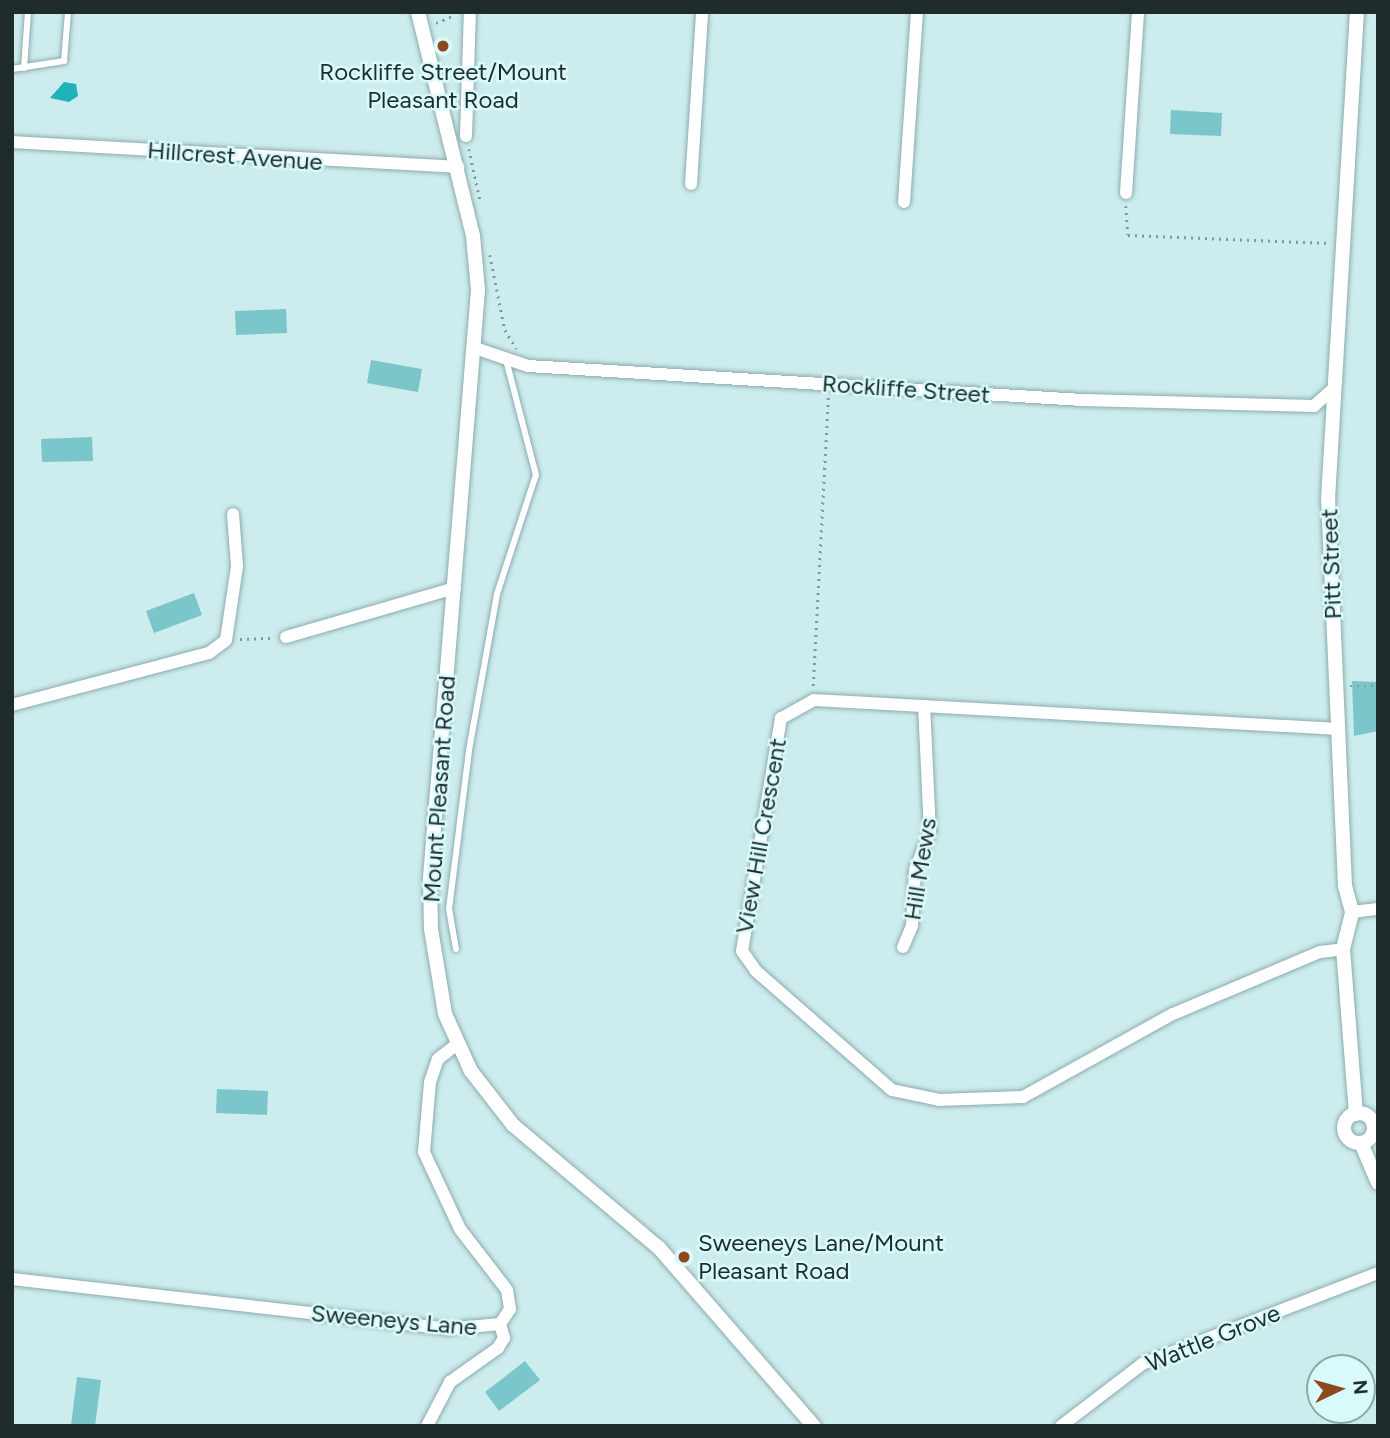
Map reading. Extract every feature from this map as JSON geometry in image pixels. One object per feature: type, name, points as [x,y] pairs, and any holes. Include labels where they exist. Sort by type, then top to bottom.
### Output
[{"type":"street","name":"Mount Pleasant Road","points":[[418,12],[458,167],[478,290],[430,891],[437,980],[457,1044],[513,1125],[659,1248],[814,1426]]},
{"type":"street","points":[[466,136],[470,12]]},
{"type":"street","points":[[691,184],[702,12]]},
{"type":"street","points":[[904,202],[917,12]]},
{"type":"street","points":[[1126,193],[1138,12]]},
{"type":"street","name":"Pitt Street","points":[[1357,12],[1328,499],[1345,886],[1352,912],[1343,949],[1356,1114],[1344,1131],[1361,1143]]},
{"type":"street","name":"Hillcrest Avenue","points":[[12,142],[458,167]]},
{"type":"street","name":"Rockliffe Street","points":[[475,348],[528,366],[829,384],[1314,406],[1334,388]]},
{"type":"street","points":[[12,705],[209,653],[226,640],[237,566],[233,514]]},
{"type":"street","points":[[286,638],[454,587]]},
{"type":"street","points":[[814,700],[1339,729]]},
{"type":"street","name":"View Hill Crescent","points":[[814,700],[781,718],[741,951],[756,971],[892,1090],[939,1100],[1023,1097],[1173,1014],[1320,952],[1343,949]]},
{"type":"street","name":"Hill Mews","points":[[903,947],[912,926],[915,870],[930,832],[924,706]]},
{"type":"street","points":[[1352,912],[1378,909]]},
{"type":"street","name":"Sweeneys Lane","points":[[12,1279],[448,1329],[500,1324],[510,1309],[507,1290],[460,1229],[424,1152],[430,1082],[438,1059],[457,1044]]},
{"type":"street","points":[[1356,1114],[1375,1125],[1361,1143],[1378,1183]]},
{"type":"street","name":"Wattle Grove","points":[[1061,1426],[1142,1364],[1378,1273]]},
{"type":"street","points":[[427,1426],[450,1382],[498,1348],[505,1338],[500,1324]]},
{"type":"lane","points":[[24,68],[28,12]]},
{"type":"lane","points":[[12,69],[64,61],[68,12]]},
{"type":"lane","points":[[456,949],[449,909],[469,750],[497,594],[536,475],[506,358]]},
{"type":"path","points":[[423,29],[462,12]]},
{"type":"path","points":[[466,136],[481,206]]},
{"type":"path","points":[[1126,193],[1128,235],[1342,244]]},
{"type":"path","points":[[489,250],[505,330],[528,366]]},
{"type":"path","points":[[814,700],[810,659],[829,384]]},
{"type":"path","points":[[226,640],[286,638]]},
{"type":"path","points":[[1336,686],[1378,686]]},
{"type":"shaded area","points":[[64,82],[76,84],[78,96],[69,102],[50,98]]},
{"type":"shaded area","points":[[1171,110],[1222,113],[1221,136],[1170,134]]},
{"type":"shaded area","points":[[286,309],[287,333],[236,335],[235,311]]},
{"type":"shaded area","points":[[371,360],[422,369],[418,392],[367,383]]},
{"type":"shaded area","points":[[92,437],[93,461],[42,462],[41,439]]},
{"type":"shaded area","points":[[194,593],[202,615],[154,633],[146,611]]},
{"type":"shaded area","points":[[1352,681],[1378,682],[1378,731],[1354,736]]},
{"type":"shaded area","points":[[217,1089],[268,1091],[267,1115],[216,1113]]},
{"type":"shaded area","points":[[525,1361],[540,1380],[499,1411],[485,1392]]},
{"type":"shaded area","points":[[77,1377],[101,1380],[95,1426],[71,1426]]},
{"type":"place","name":"Rockliffe Street/Mount Pleasant Road","points":[[443,46]]},
{"type":"place","name":"Sweeneys Lane/Mount Pleasant Road","points":[[684,1257]]}]
